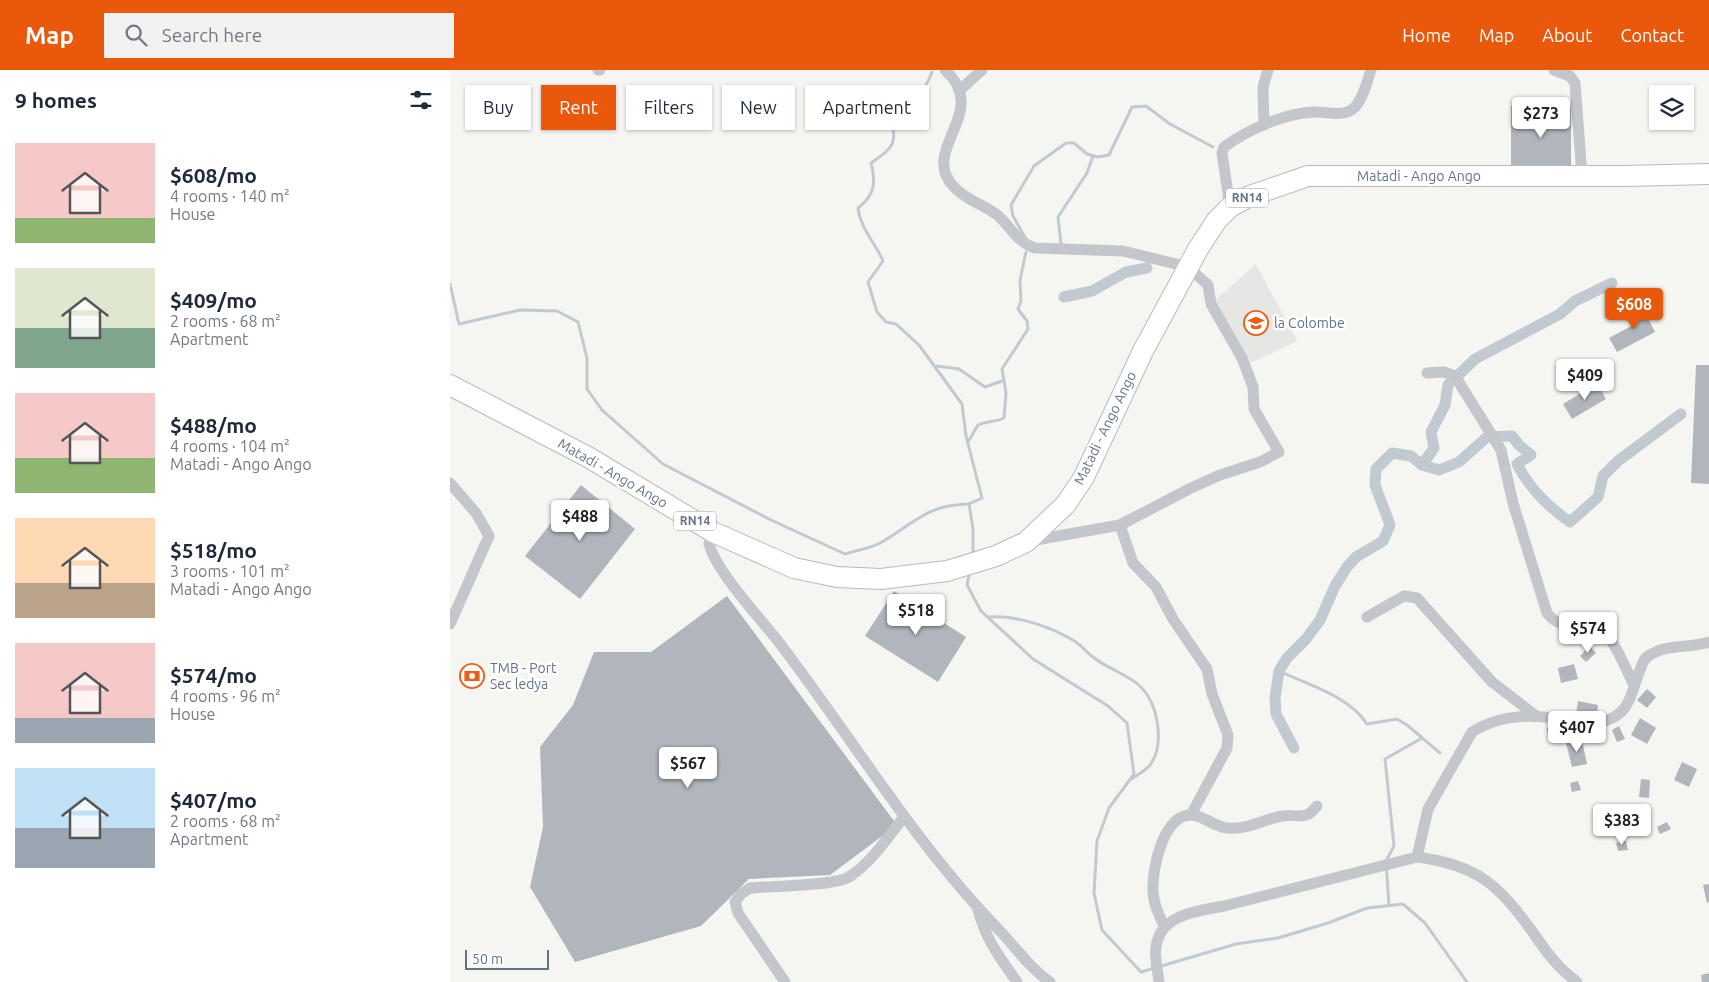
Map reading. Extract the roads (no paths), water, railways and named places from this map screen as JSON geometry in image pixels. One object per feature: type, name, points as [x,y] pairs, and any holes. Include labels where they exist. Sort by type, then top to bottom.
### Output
[{"type":"highway","name":"Matadi - Ango Ango","points":[[452,389],[588,457],[713,532],[794,568],[837,577],[881,579],[947,571],[996,556],[1026,542],[1066,504],[1084,477],[1143,351],[1188,267],[1217,220],[1230,207],[1269,188],[1308,176],[1709,174]]},
{"type":"street","points":[[945,70],[954,78],[960,90],[962,105],[943,155],[944,170],[953,186],[967,199],[988,208],[1001,218],[1023,244],[1035,248],[1123,252],[1188,267],[1208,285],[1211,304],[1242,358],[1253,387],[1254,409],[1279,452],[1260,462],[1220,475],[1191,488],[1120,525],[1026,542]]},
{"type":"street","points":[[960,90],[982,70]]},
{"type":"street","points":[[1264,125],[1263,87],[1268,70]]},
{"type":"street","points":[[1230,207],[1222,153],[1224,147],[1264,125],[1299,114],[1346,113],[1354,108],[1361,97],[1371,70]]},
{"type":"street","points":[[1554,70],[1570,76],[1575,83],[1582,176]]},
{"type":"street","points":[[1428,373],[1444,372],[1454,376],[1501,450],[1513,503],[1547,613],[1554,622],[1560,625],[1582,622],[1594,624],[1605,633],[1634,685]]},
{"type":"street","points":[[450,483],[476,513],[489,536],[450,624]]},
{"type":"street","points":[[1120,525],[1133,563],[1156,587],[1173,619],[1207,669],[1212,694],[1228,735],[1227,748],[1191,815]]},
{"type":"street","points":[[713,532],[709,544],[719,563],[904,817],[977,908],[1034,971],[1050,982]]},
{"type":"street","points":[[1367,617],[1404,596],[1417,598],[1492,682],[1534,715]]},
{"type":"street","points":[[1417,857],[1428,809],[1472,732],[1484,724],[1512,717],[1534,715],[1600,723],[1618,716],[1628,706],[1644,659],[1655,651],[1709,642]]},
{"type":"street","points":[[1164,926],[1156,907],[1153,890],[1156,859],[1162,842],[1170,828],[1180,818],[1191,815],[1225,828],[1242,828],[1283,816],[1309,814],[1318,806]]},
{"type":"street","points":[[785,982],[738,912],[735,902],[741,894],[750,888],[832,883],[848,878],[861,868],[904,817]]},
{"type":"street","points":[[1159,978],[1155,948],[1164,926],[1174,919],[1195,911],[1224,906],[1417,857],[1441,860],[1463,866],[1481,875],[1502,893],[1519,913],[1553,962],[1577,982]]},
{"type":"street","points":[[977,908],[984,933],[991,946],[1017,982]]},
{"type":"waterway","points":[[932,72],[916,98],[891,116],[894,133],[892,144],[890,148],[871,163],[873,188],[868,198],[858,208],[862,222],[883,261],[868,282],[877,312],[886,322],[896,324],[919,345],[962,404],[966,436],[982,498],[969,504]]},
{"type":"waterway","points":[[1026,239],[1013,216],[1011,205],[1034,166],[1066,143],[1074,143],[1087,154],[1097,157],[1109,155],[1132,107],[1146,106],[1170,124],[1213,147]]},
{"type":"waterway","points":[[1061,244],[1058,217],[1087,173],[1093,156]]},
{"type":"waterway","points":[[968,442],[978,425],[1004,418],[1006,393],[1002,369],[1028,329],[1027,321],[1018,309],[1021,301],[1020,280],[1026,252]]},
{"type":"waterway","points":[[1064,297],[1092,291],[1126,272],[1147,268]]},
{"type":"waterway","points":[[1422,465],[1434,448],[1431,432],[1445,405],[1448,385],[1475,359],[1560,314],[1575,301],[1612,283]]},
{"type":"waterway","points":[[450,284],[459,324],[520,310],[557,311],[578,322],[587,358],[587,389],[602,410],[663,464],[771,520],[845,554],[878,544],[932,511],[954,505],[969,504],[973,529],[973,555]]},
{"type":"waterway","points":[[937,366],[959,369],[985,387],[1002,381]]},
{"type":"waterway","points":[[1294,748],[1276,714],[1275,698],[1279,671],[1287,658],[1306,639],[1320,620],[1335,586],[1347,567],[1356,557],[1383,541],[1390,525],[1375,485],[1376,469],[1392,453],[1411,456],[1422,465],[1439,470],[1459,462],[1487,437],[1512,436],[1531,455],[1517,464],[1533,489],[1554,510],[1570,522],[1598,497],[1603,476],[1618,461],[1681,414]]},
{"type":"waterway","points":[[970,571],[967,585],[981,611],[1033,659],[1108,706],[1127,723],[1134,774],[1109,808],[1097,841],[1094,893],[1102,930],[1141,972],[1236,944],[1278,938],[1328,923],[1367,908],[1403,904],[1425,923],[1467,982]]},
{"type":"waterway","points":[[989,617],[1023,620],[1056,631],[1076,642],[1099,661],[1136,682],[1141,687],[1152,703],[1155,713],[1158,744],[1156,754],[1150,765],[1132,779]]},
{"type":"waterway","points":[[1279,671],[1328,692],[1350,706],[1367,724],[1397,719],[1440,753]]},
{"type":"waterway","points":[[1389,906],[1386,861],[1394,846],[1385,759],[1422,738]]},
{"type":"place","name":"la Colombe","points":[[1256,323]]},
{"type":"place","name":"TMB - Port Sec ledya","points":[[472,676]]}]
